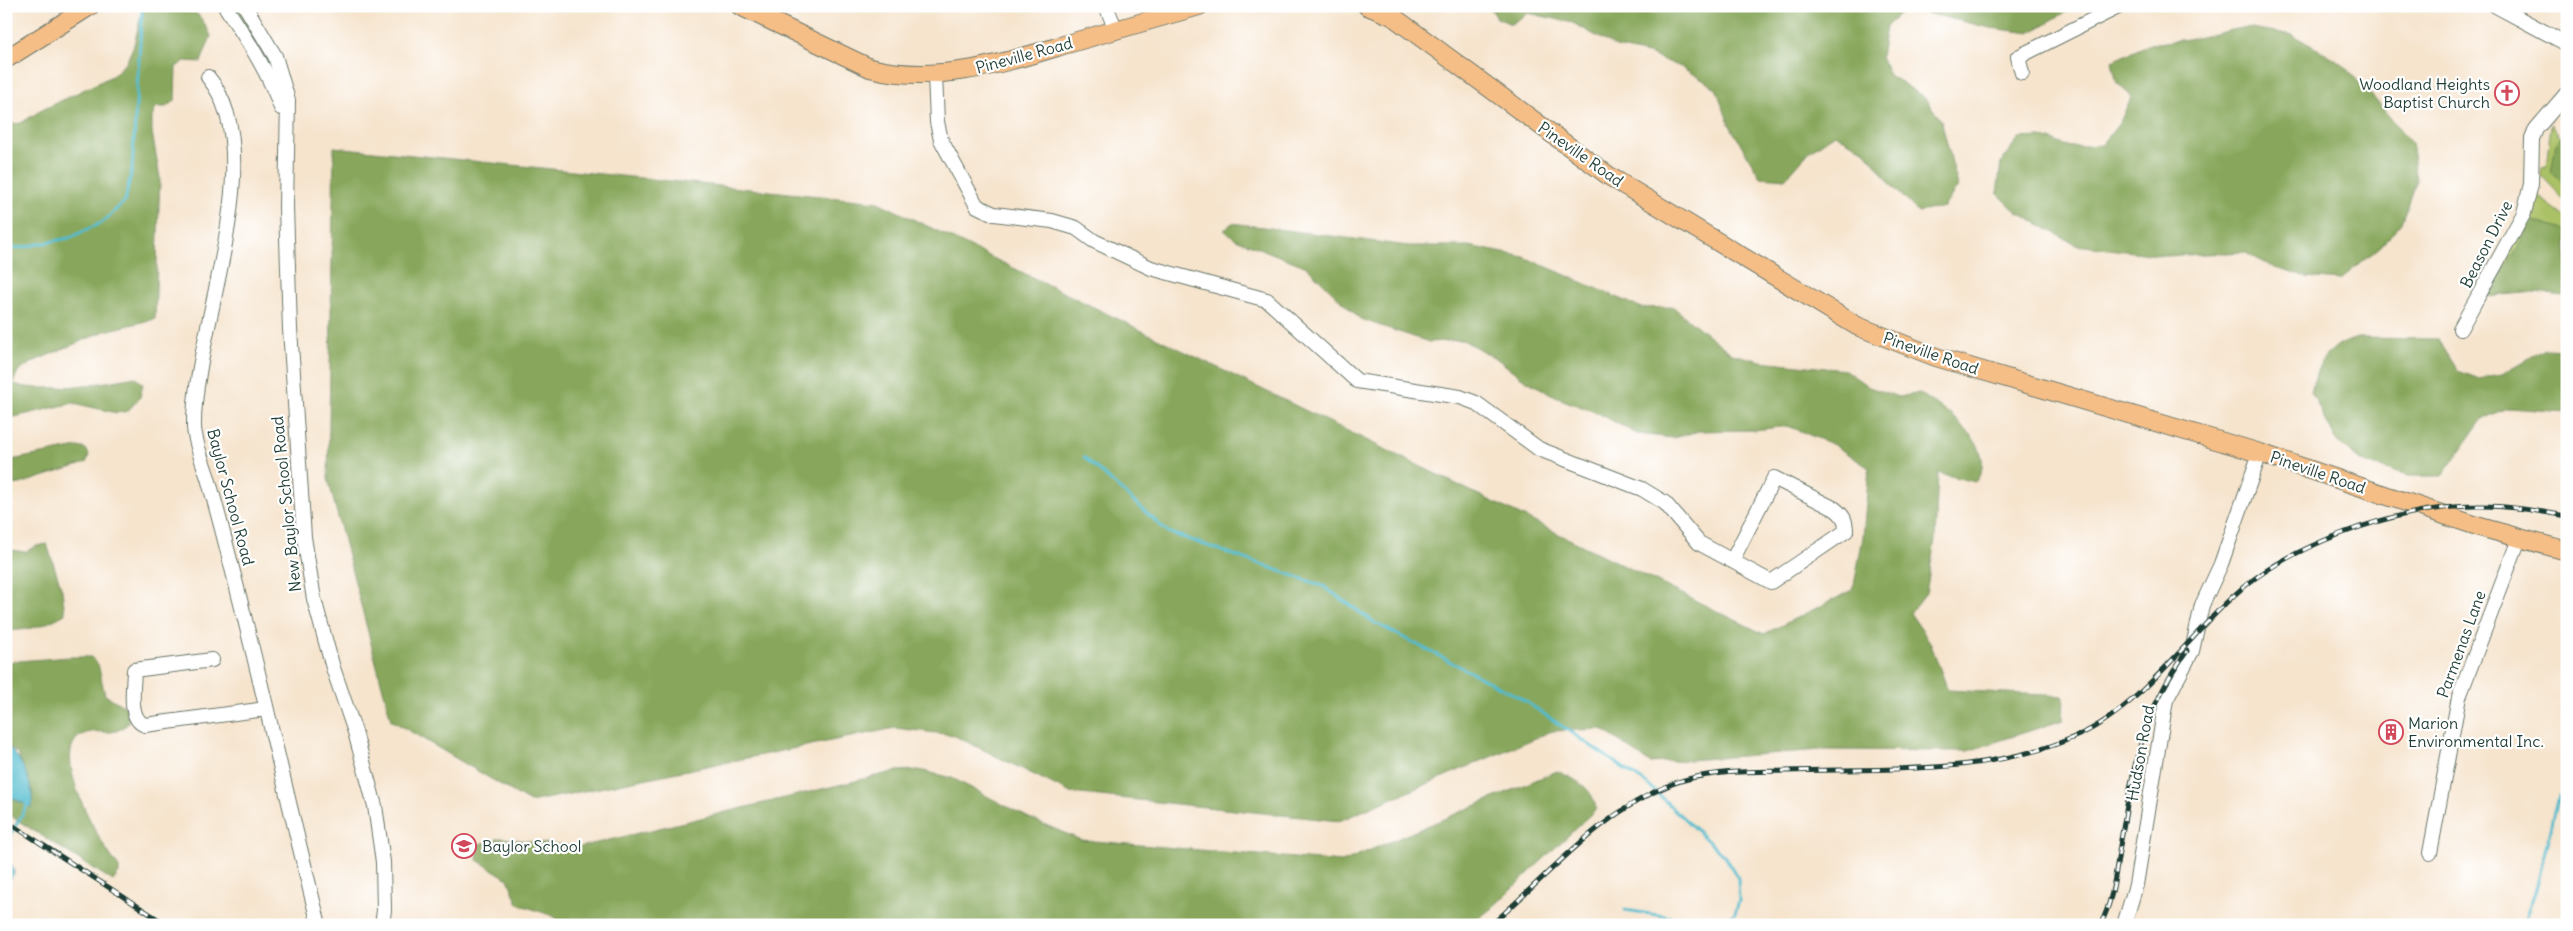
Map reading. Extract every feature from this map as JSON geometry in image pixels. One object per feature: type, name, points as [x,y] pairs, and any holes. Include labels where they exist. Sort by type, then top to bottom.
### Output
[{"type":"main road","points":[[6,59],[90,6]]},
{"type":"main road","name":"Pineville Road","points":[[740,6],[870,68],[891,73],[934,74],[983,68],[1199,6]]},
{"type":"main road","name":"Pineville Road","points":[[1367,6],[1391,11],[1609,176],[1856,326],[1936,358],[2260,453],[2519,538],[2567,551]]},
{"type":"street","name":"New Baylor School Road","points":[[225,6],[276,93],[288,130]]},
{"type":"street","name":"New Baylor School Road","points":[[245,6],[275,56],[288,100],[286,207],[290,329],[304,537],[314,600],[333,668],[355,732],[375,806],[382,862],[384,910],[382,925]]},
{"type":"street","points":[[1106,6],[1116,30]]},
{"type":"street","points":[[2022,73],[2018,57],[2120,6]]},
{"type":"street","points":[[2496,6],[2567,44]]},
{"type":"street","points":[[934,74],[937,122],[941,140],[977,206],[994,214],[1052,221],[1076,228],[1094,241],[1151,268],[1267,300],[1357,382],[1460,397],[1476,404],[1540,449],[1642,489],[1666,504],[1699,543],[1732,561],[1771,582],[1846,531],[1846,524],[1842,515],[1835,509],[1774,478],[1732,561]]},
{"type":"street","name":"Baylor School Road","points":[[208,77],[220,91],[234,147],[234,169],[228,227],[207,332],[194,429],[236,584],[319,925]]},
{"type":"street","name":"Beason Drive","points":[[2460,329],[2524,213],[2531,184],[2532,139],[2536,129],[2567,93]]},
{"type":"street","name":"Hudson Road","points":[[2124,925],[2136,885],[2166,700],[2192,651],[2202,605],[2221,564],[2260,453]]},
{"type":"street","name":"Parmenas Lane","points":[[2430,853],[2459,697],[2519,538]]},
{"type":"street","points":[[212,660],[134,670],[134,709],[138,720],[145,725],[266,708]]},
{"type":"green space","points":[[149,6],[180,6],[187,8],[199,16],[211,36],[201,62],[185,61],[176,67],[175,101],[166,107],[156,107],[152,117],[152,132],[160,178],[155,319],[105,331],[37,360],[18,371],[13,383],[37,388],[54,388],[135,377],[143,384],[140,397],[128,411],[117,413],[73,403],[6,419],[6,125],[21,123],[40,111],[112,76],[126,63],[134,45],[142,10]]},
{"type":"green space","points":[[232,6],[240,6],[275,67],[270,68]]},
{"type":"green space","points":[[1489,6],[2076,6],[2030,33],[1991,28],[1905,8],[1886,27],[1881,57],[1889,75],[1924,97],[1941,120],[1958,186],[1944,207],[1918,212],[1893,187],[1865,151],[1835,134],[1810,151],[1785,179],[1760,177],[1729,124],[1716,88],[1681,67],[1648,54],[1616,47],[1573,23],[1528,13],[1511,24],[1497,18]]},
{"type":"green space","points":[[2246,27],[2293,35],[2340,62],[2374,98],[2411,143],[2417,180],[2402,223],[2381,246],[2340,280],[2306,277],[2275,268],[2244,252],[2166,256],[2076,245],[2017,212],[1997,193],[2001,163],[2019,138],[2041,137],[2071,147],[2102,145],[2120,122],[2132,97],[2117,83],[2112,61],[2150,44],[2196,38]]},
{"type":"green space","points":[[2551,124],[2567,145],[2567,203],[2541,175],[2542,166],[2546,167]]},
{"type":"green space","points":[[2567,127],[2567,186],[2551,172],[2556,144]]},
{"type":"green space","points":[[334,147],[878,202],[1764,634],[1853,590],[1863,537],[1869,468],[1834,445],[1788,426],[1754,430],[1699,431],[1673,438],[1637,434],[1598,413],[1563,400],[1525,380],[1497,359],[1463,340],[1429,342],[1360,319],[1307,267],[1236,239],[1224,230],[1232,223],[1408,246],[1469,246],[1524,257],[1642,308],[1673,307],[1732,354],[1761,361],[1845,370],[1869,387],[1899,397],[1919,393],[1955,419],[1976,443],[1982,456],[1982,469],[1975,482],[1938,473],[1935,540],[1926,593],[1910,613],[1930,642],[1948,690],[2064,696],[2063,720],[1968,751],[1820,750],[1650,763],[1602,729],[1552,731],[1339,821],[1071,793],[953,735],[895,728],[530,802],[391,720],[328,479]]},
{"type":"green space","points":[[2534,193],[2567,218],[2567,289],[2482,297]]},
{"type":"green space","points":[[2533,221],[2567,231],[2567,296],[2522,292],[2488,297]]},
{"type":"green space","points":[[2357,338],[2438,339],[2458,371],[2477,378],[2502,374],[2545,349],[2567,350],[2567,412],[2508,408],[2482,419],[2442,476],[2407,476],[2359,460],[2336,440],[2311,392],[2320,364],[2330,351]]},
{"type":"green space","points":[[78,447],[86,449],[89,455],[86,463],[20,484],[6,485],[6,461]]},
{"type":"green space","points":[[47,544],[62,590],[65,614],[37,626],[22,630],[6,630],[6,547],[11,550],[25,552],[36,546]]},
{"type":"green space","points":[[91,657],[98,664],[105,695],[127,708],[129,722],[123,728],[111,732],[87,733],[80,736],[72,747],[71,762],[74,781],[82,802],[101,841],[119,867],[119,873],[113,881],[6,813],[6,794],[18,802],[33,794],[18,754],[6,745],[6,662]]},
{"type":"green space","points":[[919,770],[952,778],[1029,818],[1081,840],[1342,862],[1557,771],[1582,785],[1591,795],[1596,809],[1492,908],[1470,925],[565,925],[553,916],[518,904],[508,879],[477,860],[479,844],[501,838],[580,847],[897,771]]},
{"type":"water","points":[[6,745],[18,758],[26,774],[31,791],[32,808],[6,794]]},
{"type":"water","points":[[6,859],[12,865],[14,873],[6,886]]},
{"type":"waterway","points":[[6,246],[18,248],[69,238],[103,222],[125,201],[132,169],[142,10]]},
{"type":"waterway","points":[[1084,457],[1168,532],[1323,586],[1375,623],[1519,697],[1647,784],[1725,857],[1738,878],[1739,901],[1735,913],[1723,925]]},
{"type":"waterway","points":[[2523,925],[2536,889],[2558,795]]},
{"type":"waterway","points":[[6,842],[27,806],[26,803]]},
{"type":"waterway","points":[[1625,910],[1722,925]]},
{"type":"railway","points":[[1491,925],[1598,828],[1646,796],[1672,784],[1700,776],[1757,771],[1897,769],[1972,764],[2008,758],[2044,748],[2079,735],[2100,724],[2120,709],[2158,675],[2227,602],[2278,563],[2310,547],[2343,533],[2377,522],[2412,513],[2445,508],[2499,506],[2567,516]]},
{"type":"railway","points":[[2100,925],[2111,894],[2130,787],[2142,741],[2159,697],[2171,674],[2187,651]]},
{"type":"railway","points":[[6,821],[167,925]]},
{"type":"place","name":"Woodland Heights Baptist Church","points":[[2507,93]]},
{"type":"place","name":"Marion Environmental Inc.","points":[[2391,732]]},
{"type":"place","name":"Baylor School","points":[[464,846]]}]
